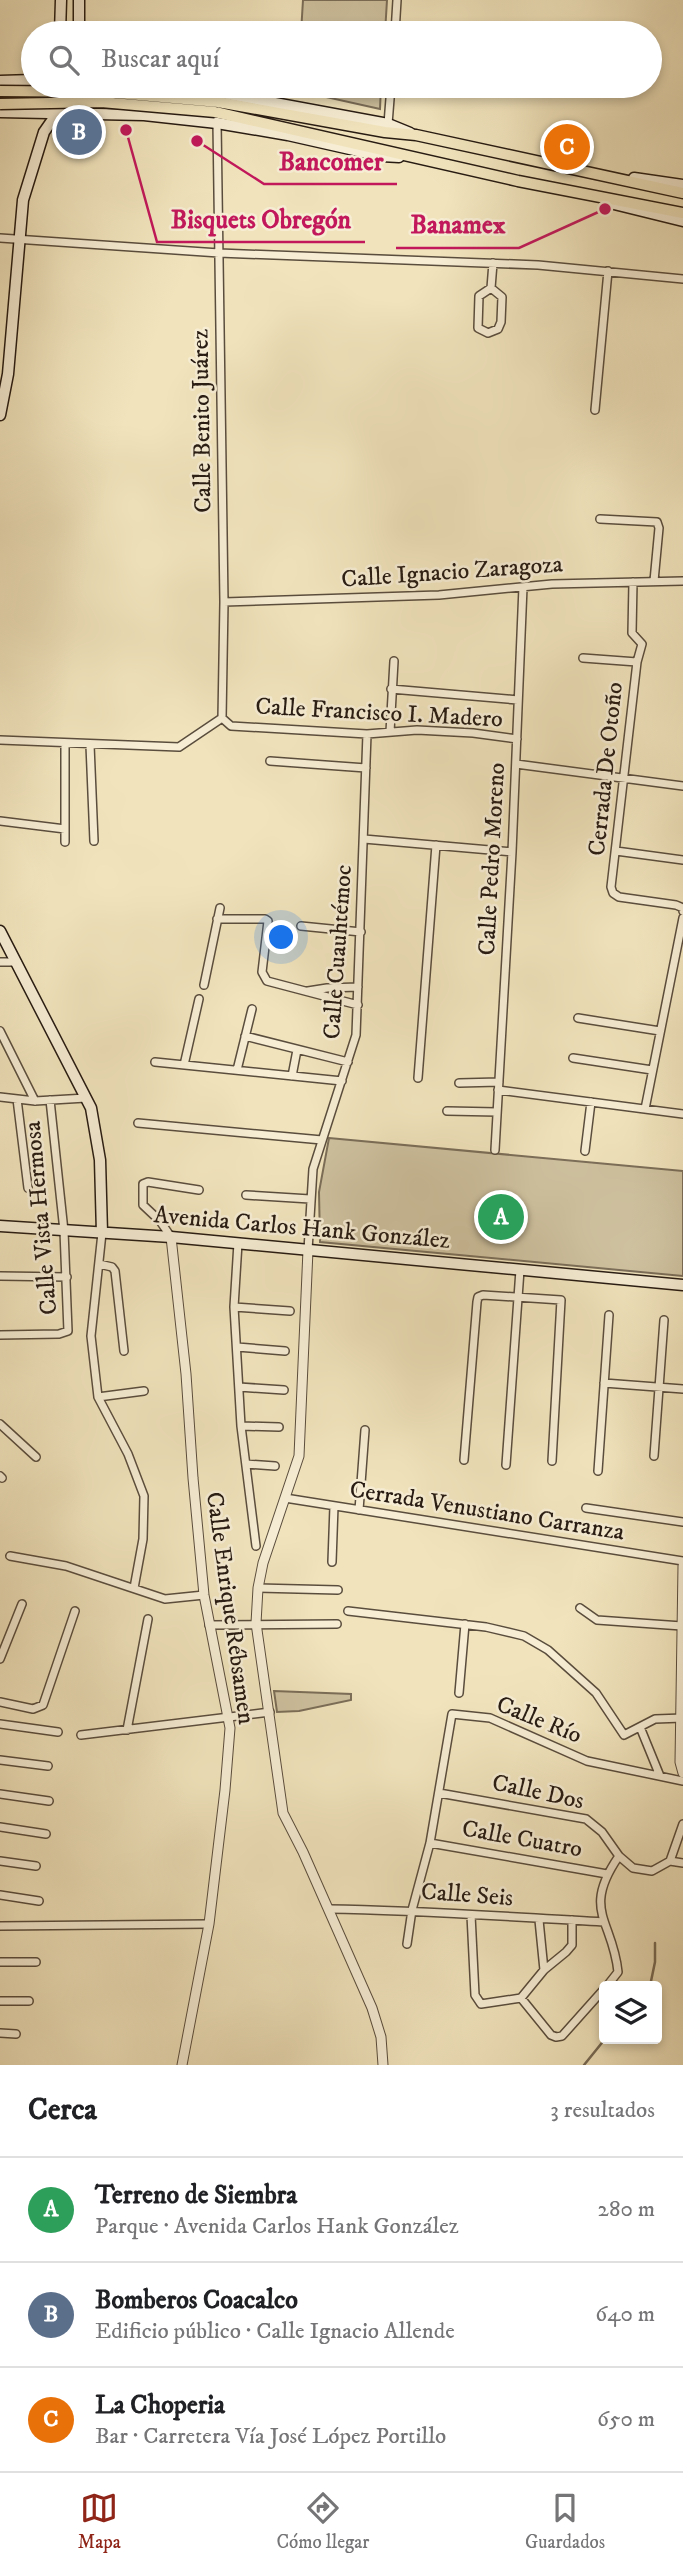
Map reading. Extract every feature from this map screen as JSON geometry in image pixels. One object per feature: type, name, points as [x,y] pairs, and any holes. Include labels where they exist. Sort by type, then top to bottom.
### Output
[{"type":"main road","points":[[60,21],[61,0]]},
{"type":"main road","points":[[79,0],[79,21]]},
{"type":"main road","points":[[0,81],[21,80]]},
{"type":"main road","points":[[0,92],[21,92]]},
{"type":"main road","points":[[59,98],[60,111]]},
{"type":"main road","points":[[0,415],[23,200],[44,132],[68,98]]},
{"type":"main road","points":[[115,98],[121,110],[127,113]]},
{"type":"main road","points":[[139,98],[217,112],[412,157],[679,212]]},
{"type":"main road","points":[[248,98],[388,124],[416,135]]},
{"type":"main road","points":[[0,104],[101,102],[217,112],[416,135],[681,190]]},
{"type":"main road","points":[[0,112],[217,112]]},
{"type":"main road","points":[[571,191],[683,221]]},
{"type":"main road","points":[[0,931],[91,1108],[100,1160],[102,1233]]},
{"type":"main road","name":"Avenida Carlos Hank González","points":[[0,1226],[172,1237],[683,1285]]},
{"type":"street","points":[[396,21],[397,0]]},
{"type":"street","points":[[388,124],[390,98]]},
{"type":"street","name":"Calle Benito Juárez","points":[[217,112],[224,602],[222,718]]},
{"type":"street","points":[[0,238],[219,253],[493,263],[683,279]]},
{"type":"street","points":[[491,288],[493,263]]},
{"type":"street","points":[[595,410],[608,271]]},
{"type":"street","points":[[491,288],[502,297],[502,322],[498,329],[488,332],[478,328],[477,323],[479,296],[491,288]]},
{"type":"street","points":[[600,519],[657,522],[659,527],[654,581]]},
{"type":"street","name":"Calle Ignacio Zaragoza","points":[[224,602],[439,595],[523,587],[683,581]]},
{"type":"street","name":"Cerrada De Otoño","points":[[633,582],[632,633],[642,644],[637,662],[611,887],[613,893],[619,897],[683,909]]},
{"type":"street","name":"Calle Pedro Moreno","points":[[495,1150],[512,852],[523,587]]},
{"type":"street","points":[[583,658],[637,662]]},
{"type":"street","points":[[390,732],[394,661]]},
{"type":"street","points":[[391,689],[518,700]]},
{"type":"street","name":"Calle Francisco I. Madero","points":[[0,740],[179,747],[222,718],[231,726],[367,734],[417,730],[517,739]]},
{"type":"street","name":"Calle Cuauhtémoc","points":[[308,1250],[313,1169],[356,1035],[367,734]]},
{"type":"street","points":[[65,743],[65,842]]},
{"type":"street","points":[[90,745],[93,841]]},
{"type":"street","points":[[270,761],[366,768]]},
{"type":"street","name":"Calle Francisco I. Madero","points":[[516,764],[683,786]]},
{"type":"street","points":[[0,821],[65,829]]},
{"type":"street","points":[[363,839],[512,852]]},
{"type":"street","points":[[418,1078],[436,845]]},
{"type":"street","points":[[616,852],[683,860]]},
{"type":"street","points":[[204,985],[220,908]]},
{"type":"street","points":[[645,1109],[683,918]]},
{"type":"street","points":[[217,919],[268,921],[263,977],[267,981],[358,1005]]},
{"type":"street","points":[[301,926],[361,932]]},
{"type":"street","points":[[0,962],[18,962]]},
{"type":"street","points":[[307,991],[358,987]]},
{"type":"street","points":[[184,1065],[199,999]]},
{"type":"street","points":[[237,1070],[252,1009]]},
{"type":"street","points":[[578,1018],[660,1031]]},
{"type":"street","points":[[0,1031],[35,1101]]},
{"type":"street","points":[[245,1036],[348,1062]]},
{"type":"street","points":[[292,1076],[297,1050]]},
{"type":"street","points":[[573,1058],[652,1070]]},
{"type":"street","points":[[155,1062],[342,1081]]},
{"type":"street","points":[[459,1083],[498,1086],[683,1114]]},
{"type":"street","points":[[0,1097],[35,1101],[86,1098]]},
{"type":"street","points":[[17,1099],[28,1188]]},
{"type":"street","name":"Calle Vista Hermosa","points":[[0,1335],[59,1334],[68,1331],[64,1231],[50,1100]]},
{"type":"street","points":[[585,1151],[591,1102]]},
{"type":"street","points":[[447,1111],[497,1112]]},
{"type":"street","points":[[138,1123],[322,1140]]},
{"type":"street","points":[[172,1237],[143,1205],[144,1184],[148,1182],[199,1190]]},
{"type":"street","points":[[246,1195],[310,1199]]},
{"type":"street","points":[[102,1233],[91,1336],[98,1398],[128,1454],[144,1496],[143,1539],[134,1588]]},
{"type":"street","name":"Calle Enrique Rébsamen","points":[[172,1237],[204,1595],[230,1728],[209,1924],[182,2065]]},
{"type":"street","points":[[238,1243],[234,1307],[241,1426],[256,1546]]},
{"type":"street","points":[[308,1250],[299,1455],[263,1563],[256,1623],[283,1813],[372,2008],[381,2037],[383,2065]]},
{"type":"street","points":[[99,1264],[112,1267],[115,1271],[124,1351]]},
{"type":"street","points":[[506,1465],[520,1270]]},
{"type":"street","points":[[0,1276],[67,1277]]},
{"type":"street","points":[[464,1460],[478,1297],[483,1295],[561,1300],[552,1461]]},
{"type":"street","points":[[234,1307],[290,1311]]},
{"type":"street","points":[[598,1471],[609,1315]]},
{"type":"street","points":[[654,1456],[664,1320]]},
{"type":"street","points":[[237,1347],[285,1351]]},
{"type":"street","points":[[604,1384],[683,1389]]},
{"type":"street","points":[[239,1387],[284,1390]]},
{"type":"street","points":[[98,1398],[144,1391]]},
{"type":"street","points":[[0,1424],[36,1457]]},
{"type":"street","points":[[241,1426],[279,1427]]},
{"type":"street","points":[[359,1510],[365,1430]]},
{"type":"street","points":[[246,1464],[275,1466]]},
{"type":"street","name":"Cerrada Venustiano Carranza","points":[[285,1498],[683,1564]]},
{"type":"street","points":[[332,1562],[334,1506]]},
{"type":"street","points":[[586,1508],[683,1522]]},
{"type":"street","points":[[9,1556],[66,1566],[166,1599],[204,1595]]},
{"type":"street","points":[[683,1564],[680,1762],[683,1773]]},
{"type":"street","points":[[258,1588],[338,1590]]},
{"type":"street","points":[[0,1659],[22,1604]]},
{"type":"street","points":[[580,1608],[597,1620],[682,1626]]},
{"type":"street","points":[[0,1702],[33,1709],[43,1705],[75,1611]]},
{"type":"street","points":[[348,1611],[465,1624],[524,1636],[548,1650],[596,1693],[624,1735],[655,1719],[682,1718]]},
{"type":"street","points":[[127,1730],[148,1619]]},
{"type":"street","points":[[209,1625],[337,1623]]},
{"type":"street","points":[[458,1693],[465,1624]]},
{"type":"street","points":[[81,1735],[270,1712]]},
{"type":"street","name":"Calle Río","points":[[407,1944],[412,1910],[430,1843],[452,1714],[490,1718],[587,1761],[683,1781]]},
{"type":"street","points":[[0,1724],[58,1732]]},
{"type":"street","points":[[640,1727],[660,1776]]},
{"type":"street","points":[[0,1760],[48,1766]]},
{"type":"street","name":"Calle Dos","points":[[439,1793],[586,1819],[602,1832],[619,1856],[633,1868],[652,1871],[670,1861]]},
{"type":"street","points":[[0,1794],[49,1801]]},
{"type":"street","points":[[683,1824],[670,1861],[683,1863]]},
{"type":"street","points":[[0,1827],[46,1833]]},
{"type":"street","name":"Calle Cuatro","points":[[430,1843],[607,1874]]},
{"type":"street","points":[[611,1981],[618,1972],[603,1922],[600,1897],[607,1874],[619,1856]]},
{"type":"street","points":[[0,1861],[36,1866]]},
{"type":"street","points":[[0,1895],[39,1901]]},
{"type":"street","name":"Calle Seis","points":[[329,1909],[412,1910],[603,1922]]},
{"type":"street","points":[[471,1915],[475,1994],[481,2004],[522,1998],[544,1970],[572,1945],[572,1920]]},
{"type":"street","points":[[539,1920],[544,1970]]},
{"type":"street","points":[[0,1926],[209,1924]]},
{"type":"street","points":[[0,1962],[36,1962]]},
{"type":"street","points":[[522,1998],[556,2037],[562,2036],[599,1996]]},
{"type":"street","points":[[0,2001],[29,2001]]},
{"type":"street","points":[[0,2034],[16,2034]]},
{"type":"shaded area","points":[[303,0],[387,0],[386,21],[302,21]]},
{"type":"shaded area","points":[[330,98],[380,98],[380,109]]},
{"type":"shaded area","points":[[329,1138],[683,1171],[683,1276],[320,1242],[319,1192]]},
{"type":"shaded area","points":[[274,1691],[351,1694],[351,1700],[299,1711],[277,1712]]},
{"type":"waterway","points":[[651,1981],[655,1943]]},
{"type":"waterway","points":[[584,2065],[601,2044]]},
{"type":"place","name":"Bisquets Obregón","points":[[126,130]]},
{"type":"place","name":"Bomberos Coacalco","points":[[79,132]]},
{"type":"place","name":"Bancomer","points":[[197,141]]},
{"type":"place","name":"La Choperia","points":[[567,147]]},
{"type":"place","name":"Banamex","points":[[605,209]]},
{"type":"place","name":"Terreno de Siembra","points":[[501,1217]]}]
